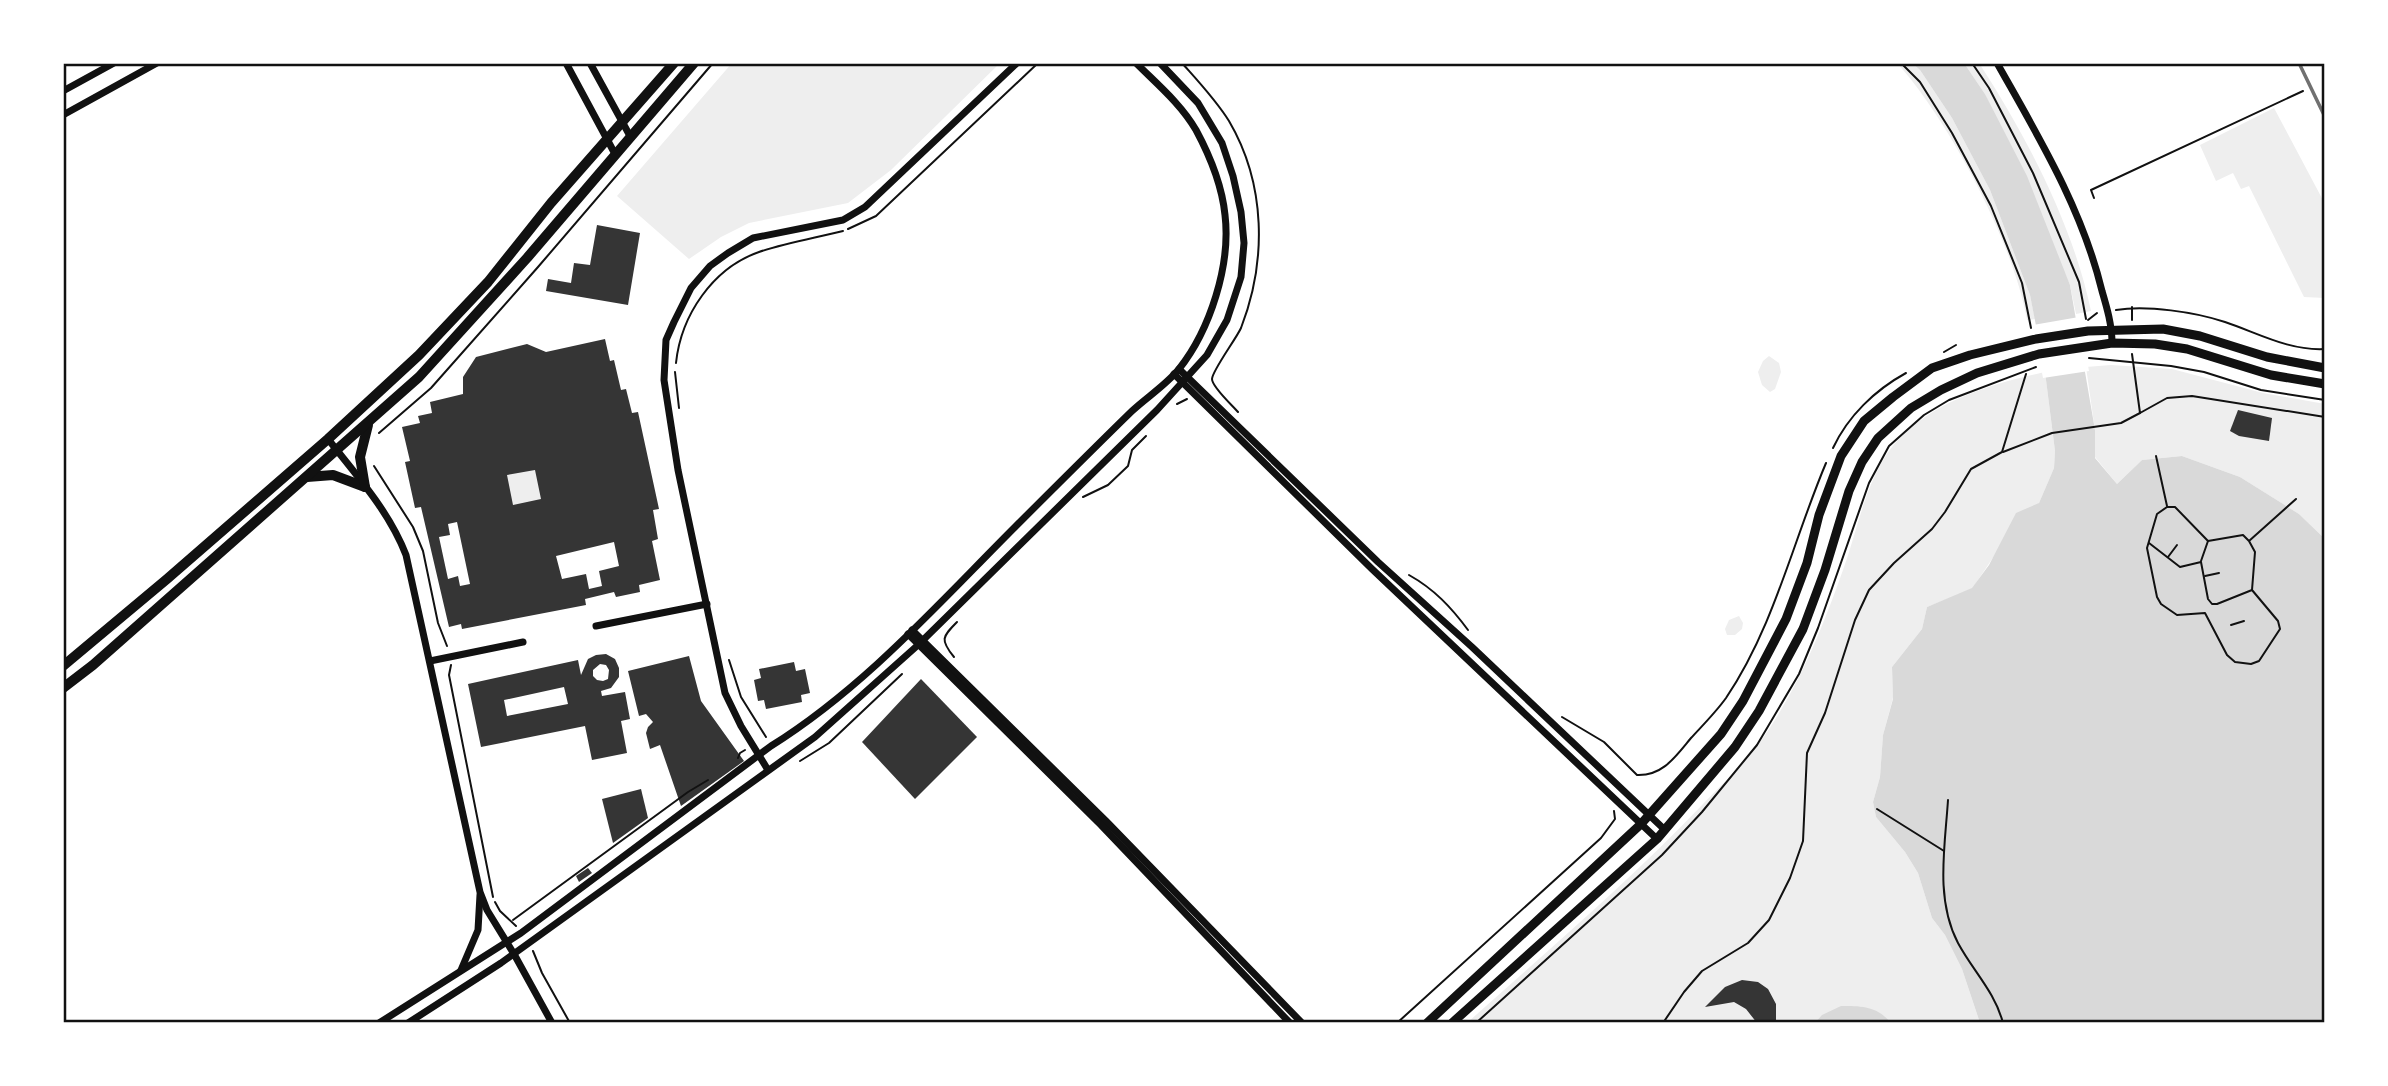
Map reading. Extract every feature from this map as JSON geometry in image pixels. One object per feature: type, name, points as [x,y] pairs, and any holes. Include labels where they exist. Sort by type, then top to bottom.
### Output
[{"type":"main road","points":[[63,666],[328,439],[419,355],[488,282],[551,203],[674,63]]},
{"type":"main road","points":[[63,688],[93,666],[419,377],[527,258],[694,63]]},
{"type":"main road","points":[[365,487],[360,457],[369,423]]},
{"type":"main road","points":[[307,477],[333,475],[365,487]]},
{"type":"street","points":[[63,91],[114,63]]},
{"type":"street","points":[[63,115],[157,63]]},
{"type":"street","points":[[566,63],[615,154]]},
{"type":"street","points":[[590,63],[630,136]]},
{"type":"street","points":[[768,770],[725,693],[674,447],[664,380],[666,340],[691,288],[710,266],[754,238],[843,220],[865,207],[1017,63]]},
{"type":"street","points":[[379,1023],[507,942],[758,755],[838,700],[1134,409],[1176,372],[1195,347],[1210,314],[1221,276],[1226,216],[1218,181],[1195,129],[1181,109],[1136,63]]},
{"type":"street","points":[[408,1023],[514,954],[815,737],[920,643],[1186,381],[1207,355],[1227,320],[1241,277],[1244,243],[1235,184],[1222,144],[1198,103],[1160,63]]},
{"type":"street","points":[[1997,63],[2075,209],[2098,273],[2112,329],[2112,343]]},
{"type":"street","points":[[1427,1023],[1641,824],[1728,725],[1771,652],[1786,619],[1835,470],[1855,433],[1871,414],[1932,368],[1970,355],[2036,339],[2112,329],[2163,330],[2200,336],[2267,357],[2325,368]]},
{"type":"street","points":[[1452,1023],[1657,839],[1743,735],[1803,629],[1825,570],[1849,491],[1871,445],[1911,408],[1978,373],[2039,354],[2112,343],[2155,344],[2187,349],[2271,375],[2325,384]]},
{"type":"street","points":[[1176,372],[1657,839]]},
{"type":"street","points":[[328,439],[384,511],[398,534],[406,555],[480,892],[487,910],[552,1023]]},
{"type":"street","points":[[1350,540],[1472,647],[1665,830]]},
{"type":"street","points":[[596,626],[707,604]]},
{"type":"street","points":[[910,632],[1101,825],[1290,1023]]},
{"type":"street","points":[[430,661],[523,642]]},
{"type":"street","points":[[920,643],[1106,821],[1302,1023]]},
{"type":"street","points":[[1728,725],[1743,735]]},
{"type":"street","points":[[460,971],[478,930],[480,892]]},
{"type":"path","points":[[376,436],[431,388],[713,63]]},
{"type":"path","points":[[679,408],[675,371],[678,344],[705,290],[734,263],[758,252],[853,228],[876,216],[1038,63]]},
{"type":"path","points":[[1182,63],[1229,122],[1244,152],[1259,214],[1259,252],[1252,295],[1237,335],[1212,379],[1241,415]]},
{"type":"path","points":[[1901,63],[1920,82],[1952,133],[1991,206],[2022,283],[2031,329]]},
{"type":"path","points":[[1972,63],[1989,88],[2034,173],[2079,282],[2087,320],[2096,313]]},
{"type":"path","points":[[2094,198],[2091,190],[2303,91]]},
{"type":"path","points":[[2132,307],[2211,318],[2283,344],[2307,349],[2325,349]]},
{"type":"path","points":[[2093,358],[2204,372],[2261,390],[2325,400]]},
{"type":"path","points":[[2132,362],[2140,413]]},
{"type":"path","points":[[2002,452],[2026,373],[2041,364]]},
{"type":"path","points":[[1663,1023],[1702,971],[1748,943],[1769,920],[1790,878],[1803,841],[1807,754],[1825,713],[1855,620],[1869,590],[1894,563],[1932,530],[1971,468],[2002,452],[2052,433],[2121,423],[2167,398],[2192,396],[2325,417]]},
{"type":"path","points":[[1562,718],[1604,742],[1637,775],[1657,771],[1672,762],[1725,699],[1738,677],[1771,611],[1807,508],[1834,445],[1846,425]]},
{"type":"path","points":[[1082,498],[1108,485],[1118,476],[1128,466],[1132,450],[1140,442]]},
{"type":"path","points":[[2156,456],[2167,507]]},
{"type":"path","points":[[372,462],[412,527],[423,551],[438,622],[452,667],[449,675],[491,889],[500,911],[513,920],[709,779]]},
{"type":"path","points":[[2249,541],[2296,499]]},
{"type":"path","points":[[2167,507],[2178,509],[2208,541],[2243,535],[2255,552],[2252,590],[2278,621],[2280,629],[2262,658],[2255,663],[2235,662],[2227,655],[2205,613],[2177,615],[2159,601],[2148,542],[2157,514],[2167,507]]},
{"type":"path","points":[[2208,541],[2201,562],[2208,599],[2212,604],[2252,590]]},
{"type":"path","points":[[2148,542],[2180,567],[2201,562]]},
{"type":"path","points":[[2167,558],[2178,545]]},
{"type":"path","points":[[1402,572],[1429,587],[1452,607],[1471,634]]},
{"type":"path","points":[[2204,576],[2219,573]]},
{"type":"path","points":[[2231,625],[2244,621]]},
{"type":"path","points":[[950,628],[945,635],[945,646],[956,659]]},
{"type":"path","points":[[727,653],[741,697],[766,738]]},
{"type":"path","points":[[901,674],[906,669]]},
{"type":"path","points":[[734,763],[740,753]]},
{"type":"path","points":[[1632,781],[1637,775]]},
{"type":"path","points":[[1948,800],[1944,892],[1952,928],[1999,1008],[2003,1023]]},
{"type":"path","points":[[1397,1023],[1601,838],[1615,819],[1611,803]]},
{"type":"path","points":[[1877,809],[1945,852]]},
{"type":"path","points":[[534,953],[570,1023]]},
{"type":"shaded area","points":[[732,63],[1000,63],[891,170],[848,203],[749,223],[721,237],[689,259],[617,196]]},
{"type":"shaded area","points":[[1897,63],[1912,63],[1920,70],[1952,118],[1990,190],[2030,295],[2035,319],[2027,320],[2009,256],[1977,184],[1937,117]]},
{"type":"shaded area","points":[[1912,63],[1964,63],[1985,94],[2027,176],[2070,285],[2095,430],[2095,458],[2117,484],[2142,460],[2182,456],[2240,477],[2299,514],[2325,539],[2325,1023],[1980,1023],[1962,969],[1945,935],[1932,918],[1918,873],[1905,852],[1876,817],[1873,802],[1880,777],[1883,735],[1893,699],[1892,667],[1922,629],[1927,607],[1972,588],[1989,565],[2016,513],[2039,503],[2054,468],[2055,451],[2045,372],[2030,295],[1990,190],[1952,118],[1920,70]]},
{"type":"shaded area","points":[[1964,63],[1979,63],[2031,151],[2073,246],[2091,311],[2076,314],[2070,285],[1985,94]]},
{"type":"shaded area","points":[[2274,108],[2325,204],[2325,298],[2304,297],[2249,186],[2241,189],[2233,173],[2216,181],[2200,145]]},
{"type":"shaded area","points":[[1769,356],[1779,363],[1781,372],[1775,389],[1770,392],[1762,385],[1758,372],[1763,361]]},
{"type":"shaded area","points":[[2111,365],[2172,369],[2263,393],[2325,404],[2325,539],[2299,514],[2240,477],[2182,456],[2142,460],[2117,484],[2095,457],[2095,430],[2086,367]]},
{"type":"shaded area","points":[[2045,372],[2055,451],[2054,468],[2039,503],[2000,547],[1972,589],[1927,607],[1922,629],[1892,667],[1893,698],[1883,735],[1880,777],[1873,802],[1876,817],[1905,852],[1918,873],[1932,918],[1945,935],[1962,969],[1980,1023],[1467,1023],[1675,833],[1736,771],[1769,730],[1806,663],[1835,593],[1873,479],[1893,446],[1921,420],[1953,401],[2008,381]]},
{"type":"shaded area","points":[[575,434],[589,502],[508,518],[495,450]]},
{"type":"shaded area","points":[[1739,616],[1743,623],[1742,629],[1735,635],[1727,635],[1725,629],[1729,620]]},
{"type":"shaded area","points":[[1841,1006],[1869,1008],[1886,1017],[1891,1023],[1815,1023],[1822,1015]]},
{"type":"pier","points":[[2079,317],[2089,371],[2043,378],[2033,325]]},
{"type":"building","points":[[597,225],[640,233],[628,305],[546,291],[548,279],[571,283],[574,263],[590,265]]},
{"type":"building","points":[[605,339],[610,361],[614,360],[621,390],[626,389],[632,413],[638,412],[659,509],[653,510],[658,539],[652,541],[660,580],[639,585],[640,592],[616,597],[614,592],[585,599],[586,605],[462,629],[461,624],[449,627],[421,507],[415,508],[405,462],[410,461],[402,427],[420,423],[418,416],[432,413],[430,402],[463,394],[463,377],[476,357],[527,344],[546,352]],"holes":[[[535,470],[541,499],[513,505],[507,475]],[[457,522],[470,584],[460,586],[458,576],[448,579],[439,537],[450,535],[448,524]],[[614,542],[619,566],[599,571],[602,586],[589,589],[586,574],[562,579],[556,556]]]},
{"type":"building","points":[[2238,410],[2272,418],[2269,441],[2239,436],[2230,431]]},
{"type":"building","points":[[606,654],[615,659],[619,668],[619,677],[611,688],[601,691],[602,696],[625,692],[630,719],[621,721],[627,753],[592,760],[585,726],[481,747],[468,684],[578,660],[581,675],[588,659]],"holes":[[[600,664],[606,665],[609,670],[608,679],[603,681],[593,676],[593,670]],[[564,687],[568,704],[507,716],[504,700]]]},
{"type":"building","points":[[689,656],[701,701],[744,761],[681,806],[660,745],[650,749],[646,733],[653,722],[646,714],[639,716],[628,671]]},
{"type":"building","points":[[794,662],[796,671],[805,669],[810,693],[801,695],[802,702],[766,709],[764,700],[758,701],[754,680],[761,678],[759,669]]},
{"type":"building","points":[[921,679],[977,737],[915,799],[862,742]]},
{"type":"building","points":[[641,789],[648,818],[613,843],[602,799]]},
{"type":"building","points":[[588,868],[592,873],[579,882],[576,876]]},
{"type":"building","points":[[1742,980],[1758,982],[1768,989],[1776,1004],[1776,1023],[1757,1023],[1746,1009],[1734,1002],[1705,1007],[1725,987]]},
{"type":"railway","points":[[2299,63],[2325,117]]}]
